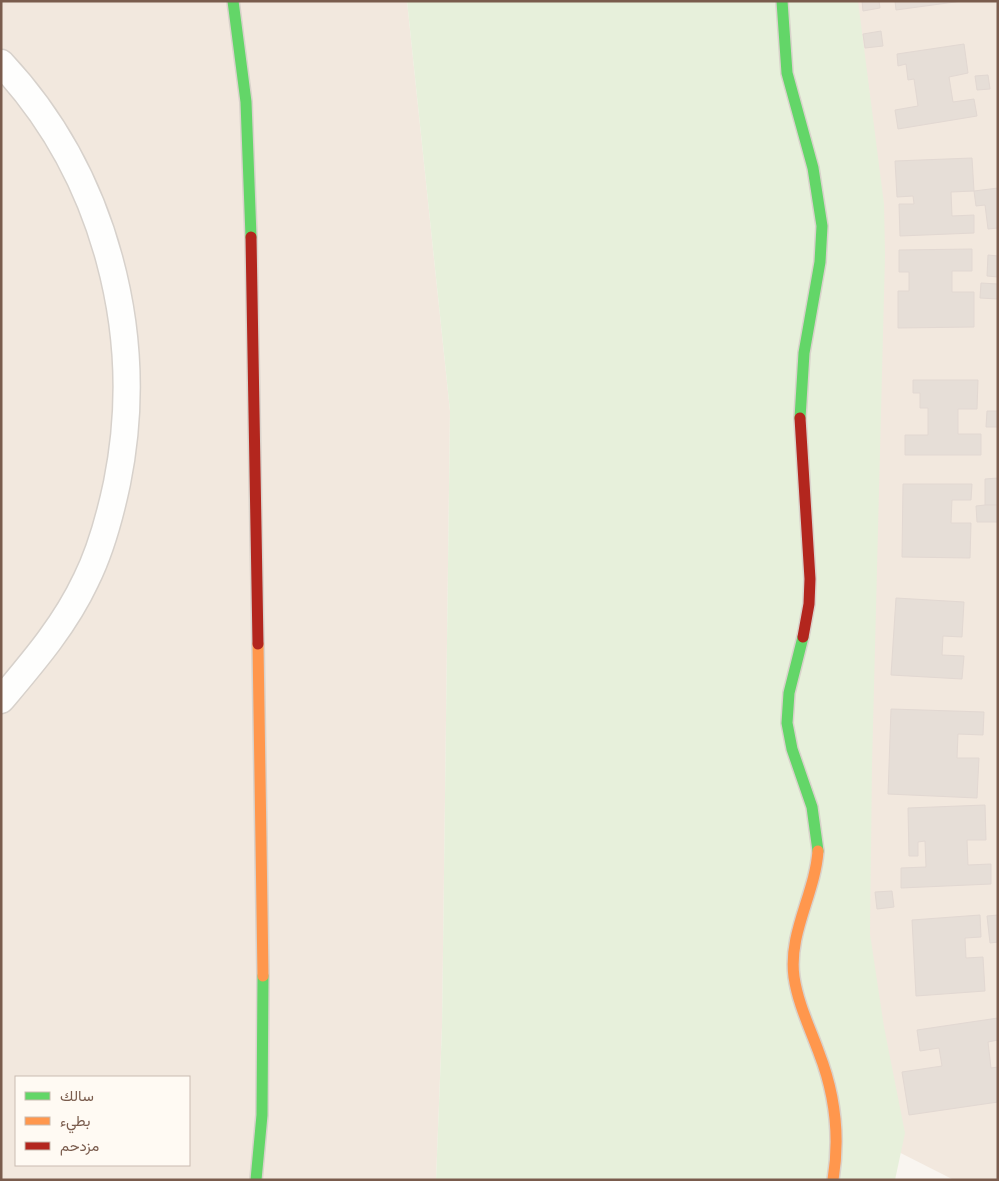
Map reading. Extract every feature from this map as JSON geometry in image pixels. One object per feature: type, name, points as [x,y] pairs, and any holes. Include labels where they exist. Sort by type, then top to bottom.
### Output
[{"type":"street","points":[[232,1],[246,102],[250,162],[264,1022],[262,1106],[256,1180]]},
{"type":"street","points":[[782,1],[786,71],[815,172],[822,227],[822,255],[804,358],[800,408],[801,460],[811,535],[810,589],[803,643],[788,699],[787,722],[790,744],[816,824],[818,856],[812,886],[795,939],[793,962],[796,986],[825,1068],[833,1103],[836,1138],[833,1180]]},
{"type":"street","points":[[1,62],[50,126],[71,160],[95,214],[113,270],[121,308],[127,387],[125,426],[112,504],[87,579],[68,614],[45,648],[1,700]]},
{"type":"shaded area","points":[[1,1],[407,1],[450,411],[442,1027],[436,1180],[1,1180]]},
{"type":"shaded area","points":[[831,1],[998,1],[998,1180],[954,1180],[869,1137]]},
{"type":"green space","points":[[407,1],[858,1],[884,204],[885,255],[872,765],[870,934],[884,1027],[905,1133],[895,1180],[436,1180],[442,1027],[450,411]]},
{"type":"building","points":[[862,1],[879,1],[880,8],[863,11]]},
{"type":"building","points":[[895,1],[962,1],[896,10]]},
{"type":"building","points":[[881,31],[883,46],[865,48],[863,34]]},
{"type":"building","points":[[964,44],[968,73],[949,77],[953,102],[974,99],[977,116],[898,129],[895,110],[918,106],[914,79],[908,80],[906,64],[898,66],[897,54]]},
{"type":"building","points":[[988,75],[990,89],[977,90],[975,76]]},
{"type":"building","points":[[972,158],[974,191],[951,192],[952,216],[974,215],[974,233],[900,236],[899,204],[914,204],[913,196],[897,197],[895,161]]},
{"type":"building","points":[[998,188],[998,228],[988,229],[985,205],[976,206],[974,191]]},
{"type":"building","points":[[972,249],[972,271],[952,271],[952,292],[974,292],[974,327],[898,328],[898,291],[909,291],[909,272],[899,272],[899,250]]},
{"type":"building","points":[[988,255],[998,256],[998,277],[987,276]]},
{"type":"building","points":[[981,283],[998,284],[998,299],[980,298]]},
{"type":"building","points":[[913,380],[978,380],[977,409],[958,409],[958,434],[981,434],[981,455],[905,455],[905,435],[928,435],[928,408],[920,408],[920,393],[913,393]]},
{"type":"building","points":[[987,411],[998,411],[998,427],[986,427]]},
{"type":"building","points":[[998,478],[998,505],[985,505],[985,479]]},
{"type":"building","points":[[903,484],[972,484],[971,500],[952,500],[951,523],[971,523],[970,558],[902,557]]},
{"type":"building","points":[[998,505],[998,522],[977,522],[976,506]]},
{"type":"building","points":[[896,598],[964,602],[962,637],[943,636],[942,655],[964,656],[962,679],[891,675]]},
{"type":"building","points":[[891,709],[984,712],[983,735],[958,734],[957,758],[979,758],[977,798],[888,794]]},
{"type":"building","points":[[985,805],[986,840],[967,840],[968,865],[991,864],[991,884],[901,888],[901,868],[926,867],[925,841],[918,842],[918,856],[909,856],[908,808]]},
{"type":"building","points":[[892,891],[894,907],[877,909],[875,892]]},
{"type":"building","points":[[980,915],[981,937],[965,938],[966,958],[983,957],[985,991],[916,996],[912,920]]},
{"type":"building","points":[[998,915],[998,942],[990,943],[987,916]]},
{"type":"building","points":[[998,1018],[998,1040],[988,1042],[991,1068],[998,1067],[998,1102],[909,1115],[902,1072],[942,1066],[939,1048],[920,1051],[917,1030]]},
{"type":"traffic: fast","points":[[233,1],[246,102],[251,237]]},
{"type":"traffic: fast","points":[[782,1],[787,73],[813,168],[822,226],[820,262],[804,353],[800,418]]},
{"type":"traffic: fast","points":[[803,637],[789,693],[787,723],[792,749],[812,807],[818,851]]},
{"type":"traffic: fast","points":[[256,1180],[262,1115],[263,976]]},
{"type":"traffic: slow","points":[[258,644],[263,976]]},
{"type":"traffic: slow","points":[[818,851],[812,883],[798,929],[793,961],[798,997],[829,1084],[835,1116],[836,1148],[833,1180]]},
{"type":"traffic: jam","points":[[251,237],[258,644]]},
{"type":"traffic: jam","points":[[800,418],[810,579],[809,604],[803,637]]}]
